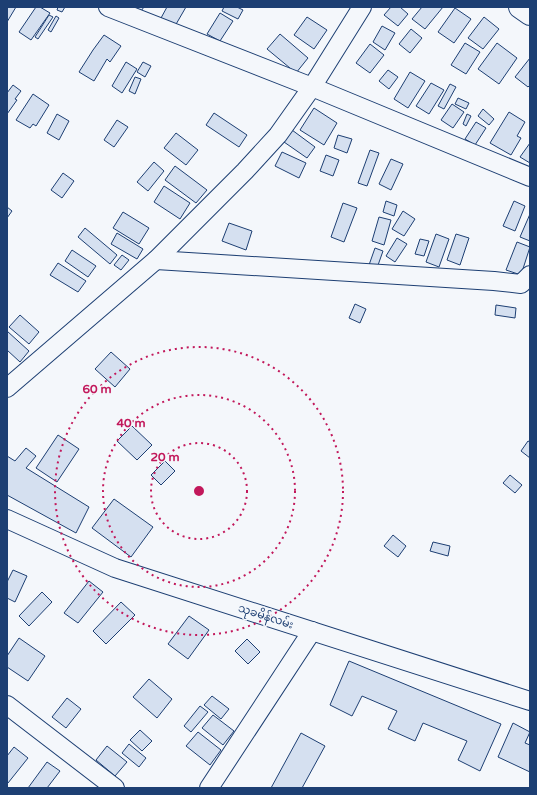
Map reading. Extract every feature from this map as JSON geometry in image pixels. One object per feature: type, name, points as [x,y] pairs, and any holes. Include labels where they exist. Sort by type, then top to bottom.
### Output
[{"type":"main road","points":[[520,7],[530,14]]},
{"type":"street","points":[[108,7],[312,87],[530,177]]},
{"type":"street","points":[[7,388],[156,260],[264,151],[278,135],[312,87],[362,7]]},
{"type":"street","points":[[156,260],[494,281],[520,284],[530,275]]},
{"type":"street","name":"သုခမိန်လမ်း","points":[[7,519],[115,568],[530,701]]},
{"type":"street","points":[[209,788],[312,631]]},
{"type":"street","points":[[7,705],[115,788]]},
{"type":"building","points":[[7,7],[16,7],[7,22]]},
{"type":"building","points":[[36,7],[40,7],[50,13],[31,40],[19,32]]},
{"type":"building","points":[[58,7],[65,7],[62,12],[57,10]]},
{"type":"building","points":[[135,7],[144,7],[141,11]]},
{"type":"building","points":[[167,7],[186,7],[175,26],[161,18]]},
{"type":"building","points":[[224,7],[237,7],[243,10],[238,19],[222,11]]},
{"type":"building","points":[[391,7],[400,7],[408,14],[398,26],[384,15]]},
{"type":"building","points":[[422,7],[443,7],[425,29],[412,19]]},
{"type":"building","points":[[455,8],[471,19],[454,43],[438,32]]},
{"type":"building","points":[[220,13],[233,21],[220,41],[207,34]]},
{"type":"building","points":[[49,15],[53,17],[38,39],[35,37]]},
{"type":"building","points":[[56,16],[59,18],[51,32],[48,30]]},
{"type":"building","points":[[307,17],[327,30],[314,49],[294,35]]},
{"type":"building","points":[[484,17],[499,29],[483,49],[468,38]]},
{"type":"building","points":[[382,26],[395,33],[385,50],[373,42]]},
{"type":"building","points":[[411,29],[422,38],[410,53],[399,44]]},
{"type":"building","points":[[280,34],[308,58],[296,73],[267,49]]},
{"type":"building","points":[[104,35],[121,46],[110,62],[107,59],[94,81],[79,72]]},
{"type":"building","points":[[465,43],[480,52],[466,74],[451,65]]},
{"type":"building","points":[[497,43],[517,58],[499,84],[478,69]]},
{"type":"building","points":[[370,44],[384,55],[370,73],[356,63]]},
{"type":"building","points":[[530,58],[530,85],[528,87],[515,77]]},
{"type":"building","points":[[126,62],[137,69],[122,93],[112,86]]},
{"type":"building","points":[[143,62],[151,66],[145,77],[137,72]]},
{"type":"building","points":[[388,70],[398,77],[389,89],[379,81]]},
{"type":"building","points":[[410,72],[425,81],[408,108],[394,99]]},
{"type":"building","points":[[135,77],[141,79],[135,94],[129,91]]},
{"type":"building","points":[[431,83],[444,90],[429,114],[416,106]]},
{"type":"building","points":[[450,84],[456,87],[444,109],[438,106]]},
{"type":"building","points":[[13,85],[21,91],[15,99],[17,100],[7,114],[7,93]]},
{"type":"building","points":[[33,94],[49,105],[36,126],[33,124],[30,128],[16,120]]},
{"type":"building","points":[[458,98],[469,103],[466,109],[455,104]]},
{"type":"building","points":[[452,104],[464,112],[453,128],[441,120]]},
{"type":"building","points":[[314,108],[337,123],[324,145],[300,130]]},
{"type":"building","points":[[483,109],[494,119],[489,125],[478,116]]},
{"type":"building","points":[[509,112],[525,122],[517,136],[521,138],[511,155],[490,143]]},
{"type":"building","points":[[214,113],[247,135],[239,147],[206,125]]},
{"type":"building","points":[[57,114],[69,121],[59,140],[47,133]]},
{"type":"building","points":[[467,114],[471,116],[466,126],[463,124]]},
{"type":"building","points":[[117,120],[128,127],[114,147],[104,140]]},
{"type":"building","points":[[476,122],[486,128],[475,145],[465,139]]},
{"type":"building","points":[[292,130],[315,147],[307,158],[284,142]]},
{"type":"building","points":[[176,133],[198,150],[186,165],[164,148]]},
{"type":"building","points":[[338,135],[352,139],[347,153],[334,148]]},
{"type":"building","points":[[530,143],[530,163],[520,157]]},
{"type":"building","points":[[370,150],[379,153],[367,186],[358,183]]},
{"type":"building","points":[[282,152],[306,163],[299,178],[275,166]]},
{"type":"building","points":[[326,155],[339,160],[333,176],[320,171]]},
{"type":"building","points":[[391,159],[403,164],[391,190],[379,184]]},
{"type":"building","points":[[154,162],[164,171],[148,191],[137,182]]},
{"type":"building","points":[[175,166],[207,190],[196,203],[165,180]]},
{"type":"building","points":[[63,173],[74,181],[62,198],[51,190]]},
{"type":"building","points":[[164,186],[190,203],[180,219],[154,202]]},
{"type":"building","points":[[386,201],[397,205],[394,216],[383,212]]},
{"type":"building","points":[[514,201],[525,206],[515,231],[503,226]]},
{"type":"building","points":[[343,203],[357,208],[344,242],[331,237]]},
{"type":"building","points":[[7,207],[12,211],[7,218]]},
{"type":"building","points":[[403,211],[415,219],[404,236],[392,229]]},
{"type":"building","points":[[123,212],[149,228],[139,244],[113,228]]},
{"type":"building","points":[[530,214],[530,241],[520,237]]},
{"type":"building","points":[[379,217],[391,220],[384,245],[372,241]]},
{"type":"building","points":[[229,223],[252,231],[246,250],[222,241]]},
{"type":"building","points":[[85,228],[117,255],[110,264],[78,237]]},
{"type":"building","points":[[117,233],[143,249],[137,259],[111,244]]},
{"type":"building","points":[[436,234],[449,239],[439,267],[426,262]]},
{"type":"building","points":[[456,234],[469,238],[460,265],[447,260]]},
{"type":"building","points":[[397,238],[407,244],[395,262],[386,256]]},
{"type":"building","points":[[420,239],[429,241],[424,256],[415,254]]},
{"type":"building","points":[[517,242],[530,247],[521,275],[506,270]]},
{"type":"building","points":[[375,248],[383,251],[377,268],[369,265]]},
{"type":"building","points":[[72,250],[96,266],[88,277],[65,261]]},
{"type":"building","points":[[122,255],[129,260],[121,270],[114,265]]},
{"type":"building","points":[[58,263],[86,281],[78,292],[50,275]]},
{"type":"building","points":[[355,304],[366,309],[360,323],[349,318]]},
{"type":"building","points":[[496,305],[516,308],[515,318],[495,315]]},
{"type":"building","points":[[20,315],[39,332],[29,344],[9,327]]},
{"type":"building","points":[[7,331],[29,351],[20,362],[7,350]]},
{"type":"building","points":[[111,352],[130,369],[115,387],[95,369]]},
{"type":"building","points":[[132,426],[152,445],[137,460],[117,441]]},
{"type":"building","points":[[58,435],[79,449],[57,482],[36,468]]},
{"type":"building","points":[[528,441],[530,442],[530,458],[521,451]]},
{"type":"building","points":[[26,448],[36,456],[26,468],[89,507],[76,533],[7,495],[7,456],[15,461]]},
{"type":"building","points":[[165,461],[175,471],[161,485],[151,475]]},
{"type":"building","points":[[510,475],[522,485],[515,493],[503,483]]},
{"type":"building","points":[[114,499],[153,527],[131,557],[92,528]]},
{"type":"building","points":[[393,535],[406,546],[398,557],[384,546]]},
{"type":"building","points":[[433,542],[450,546],[448,556],[430,551]]},
{"type":"building","points":[[13,570],[27,576],[15,602],[7,598],[7,582]]},
{"type":"building","points":[[89,581],[103,592],[78,623],[64,613]]},
{"type":"building","points":[[42,592],[52,602],[29,626],[19,616]]},
{"type":"building","points":[[121,602],[135,615],[106,644],[93,631]]},
{"type":"building","points":[[189,616],[209,630],[188,659],[168,644]]},
{"type":"building","points":[[19,638],[45,656],[28,681],[7,667],[7,656]]},
{"type":"building","points":[[247,639],[260,652],[248,664],[235,651]]},
{"type":"building","points":[[349,661],[501,724],[480,771],[458,760],[467,741],[423,723],[415,741],[388,729],[397,711],[362,696],[352,716],[330,705]]},
{"type":"building","points":[[149,679],[172,699],[157,718],[133,697]]},
{"type":"building","points":[[212,696],[229,709],[221,719],[204,705]]},
{"type":"building","points":[[67,698],[81,709],[66,728],[52,717]]},
{"type":"building","points":[[200,706],[208,712],[191,732],[184,726]]},
{"type":"building","points":[[213,715],[234,731],[223,745],[202,728]]},
{"type":"building","points":[[513,723],[530,732],[525,743],[530,745],[530,772],[498,757]]},
{"type":"building","points":[[140,730],[152,741],[142,751],[130,740]]},
{"type":"building","points":[[198,732],[221,750],[210,765],[186,746]]},
{"type":"building","points":[[301,733],[325,746],[302,788],[271,788]]},
{"type":"building","points":[[129,744],[146,758],[139,767],[122,753]]},
{"type":"building","points":[[107,746],[127,762],[115,776],[96,760]]},
{"type":"building","points":[[14,747],[28,758],[8,783],[7,756]]},
{"type":"building","points":[[47,762],[60,771],[47,788],[28,788]]}]
